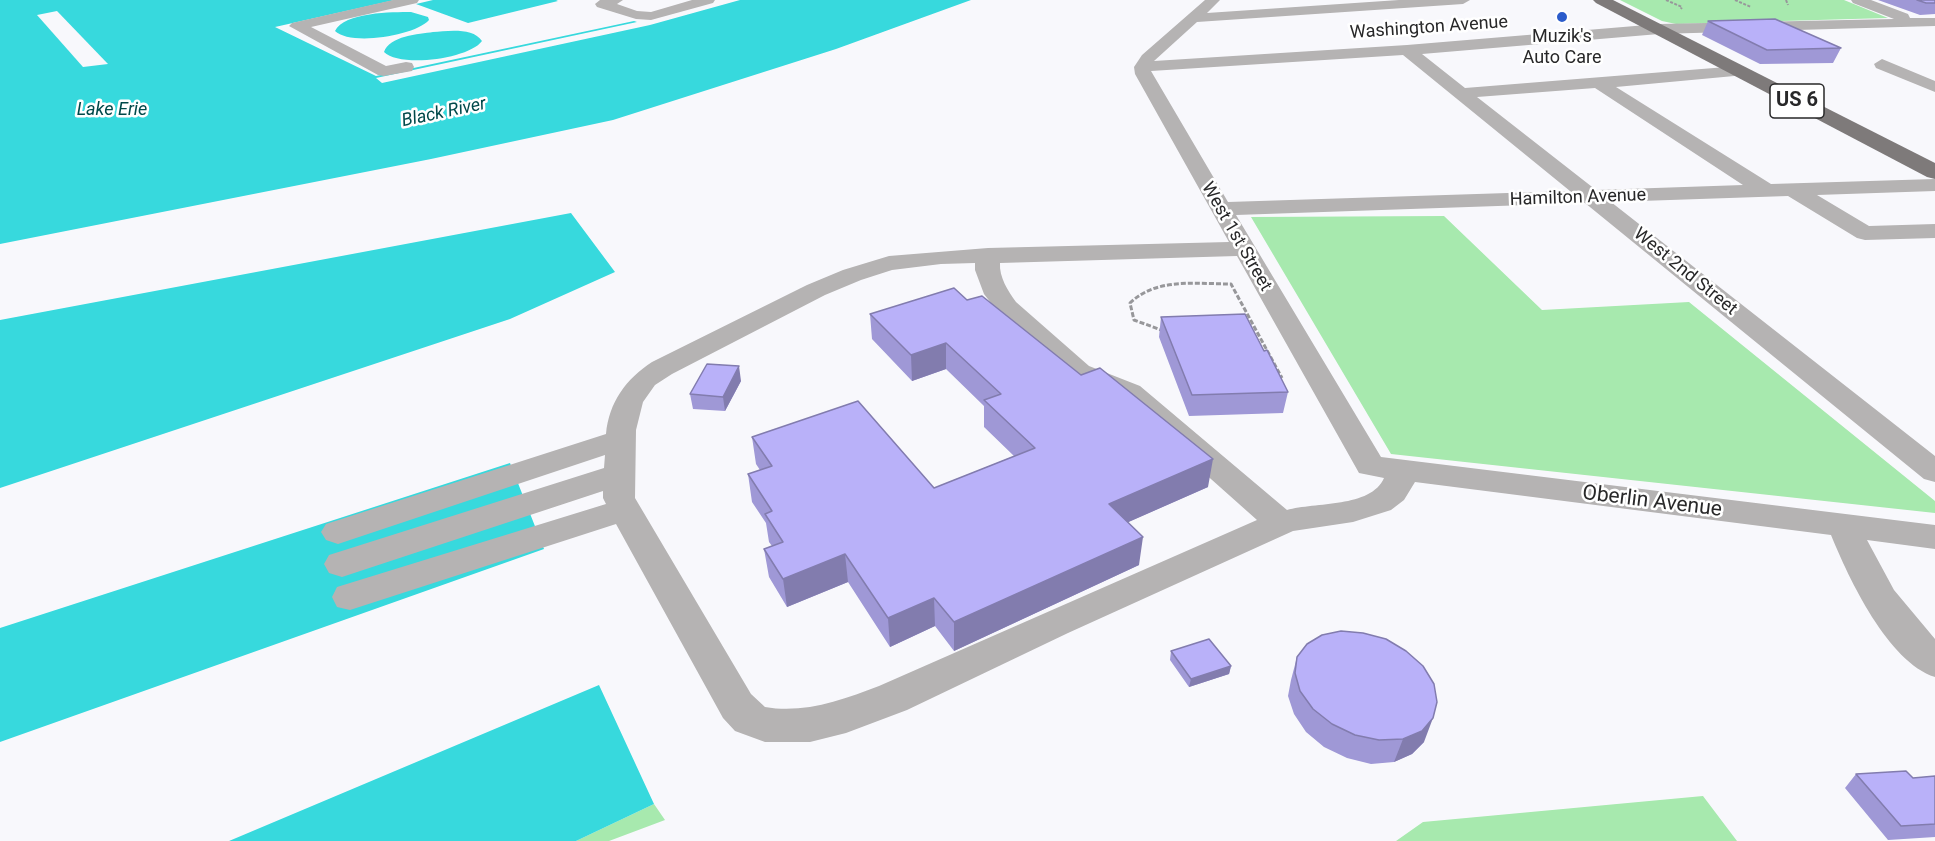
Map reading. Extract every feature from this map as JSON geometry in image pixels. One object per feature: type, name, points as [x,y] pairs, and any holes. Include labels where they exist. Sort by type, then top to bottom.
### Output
[{"type":"main road","name":"US 6","points":[[1601,0],[1935,172]]},
{"type":"street","points":[[406,67],[384,71],[297,26],[412,0]]},
{"type":"street","points":[[616,0],[602,4],[636,15],[651,16],[708,0]]},
{"type":"street","points":[[1142,67],[1152,54],[1214,0]]},
{"type":"street","points":[[1193,18],[1463,0]]},
{"type":"street","points":[[1858,0],[1935,28]]},
{"type":"street","name":"Washington Avenue","points":[[1142,67],[1407,50],[1659,29],[1935,22]]},
{"type":"street","name":"West 2nd Street","points":[[1407,50],[1935,472]]},
{"type":"street","points":[[1882,64],[1935,87]]},
{"type":"street","name":"West 1st Street","points":[[1142,67],[1144,76],[1220,210],[1370,466]]},
{"type":"street","points":[[1462,93],[1738,71]]},
{"type":"street","points":[[1598,83],[1767,191]]},
{"type":"street","name":"Hamilton Avenue","points":[[1220,210],[1935,186]]},
{"type":"street","points":[[1792,190],[1864,233],[1935,231]]},
{"type":"street","points":[[1821,208],[1935,204]]},
{"type":"street","points":[[1243,249],[988,255],[941,257],[890,263],[816,290],[645,379],[628,402],[621,439],[619,498],[737,706],[750,719],[765,725],[810,725],[846,716],[893,698],[1281,523],[1296,518],[1373,506],[1391,495],[1403,471]]},
{"type":"street","points":[[988,255],[987,270],[997,294],[1007,307],[1079,372],[1130,392],[1281,523]]},
{"type":"street","points":[[343,564],[621,439]]},
{"type":"street","name":"Oberlin Avenue","points":[[1370,466],[1935,537]]},
{"type":"street","points":[[343,564],[620,474]]},
{"type":"street","points":[[343,564],[625,509]]},
{"type":"street","points":[[1844,526],[1870,583],[1886,609],[1935,663]]},
{"type":"path","points":[[1786,0],[1788,5]]},
{"type":"path","points":[[1174,332],[1153,328],[1134,320],[1130,303],[1136,295],[1156,286],[1231,284],[1282,378]]},
{"type":"path","points":[[1247,331],[1256,331]]},
{"type":"path","points":[[1260,357],[1270,356]]},
{"type":"path","points":[[1277,378],[1288,378]]},
{"type":"green space","points":[[1620,0],[1844,0],[1888,18],[1676,24],[1662,21]]},
{"type":"green space","points":[[1444,216],[1542,310],[1689,302],[1935,501],[1935,513],[1391,454],[1251,217]]},
{"type":"green space","points":[[1703,796],[1737,841],[1396,841],[1423,822]]},
{"type":"green space","points":[[654,804],[665,820],[609,841],[576,841]]},
{"type":"water","name":"Lake Erie","points":[[0,0],[395,0],[275,27],[376,76],[637,22],[376,78],[382,83],[650,25],[740,0],[971,0],[836,49],[613,120],[431,159],[0,244]]},
{"type":"water","points":[[433,0],[558,1],[468,23],[416,4]]},
{"type":"water","points":[[411,12],[428,17],[429,20],[411,31],[382,37],[354,38],[335,31],[348,20],[370,14]]},
{"type":"water","points":[[433,32],[466,32],[482,41],[463,53],[434,59],[404,60],[384,52],[392,42],[398,39]]},
{"type":"water","points":[[571,213],[615,272],[510,319],[0,488],[0,320]]},
{"type":"water","points":[[510,463],[544,549],[0,742],[0,628]]},
{"type":"water","points":[[599,685],[654,804],[576,841],[229,841]]},
{"type":"pier","points":[[57,11],[108,64],[83,67],[37,15]]},
{"type":"building","points":[[1917,0],[1935,0],[1935,3],[1926,3]]},
{"type":"building","points":[[1775,19],[1841,48],[1767,50],[1708,21]]},
{"type":"building","points":[[954,288],[967,300],[982,296],[1081,375],[1100,368],[1213,459],[1109,504],[1143,537],[954,622],[934,598],[888,618],[845,554],[783,579],[764,549],[783,542],[765,514],[772,511],[748,474],[772,466],[752,437],[858,401],[934,488],[1035,448],[984,400],[1001,394],[946,343],[911,355],[870,314]]},
{"type":"building","points":[[1245,314],[1264,351],[1267,350],[1288,392],[1192,395],[1161,317]]},
{"type":"building","points":[[707,364],[739,366],[723,397],[690,394]]},
{"type":"building","points":[[1341,631],[1363,633],[1386,639],[1406,651],[1423,666],[1434,684],[1437,702],[1433,718],[1422,731],[1403,739],[1379,740],[1355,735],[1332,724],[1313,709],[1300,691],[1295,673],[1297,657],[1307,644],[1322,635]]},
{"type":"building","points":[[1209,639],[1231,666],[1191,679],[1171,651]]},
{"type":"building","points":[[1906,771],[1913,778],[1935,776],[1935,824],[1901,826],[1856,774]]},
{"type":"place","name":"Muzik's Auto Care","points":[[1562,17]]},
{"type":"water label","name":"Black River","points":[[444,113]]}]
